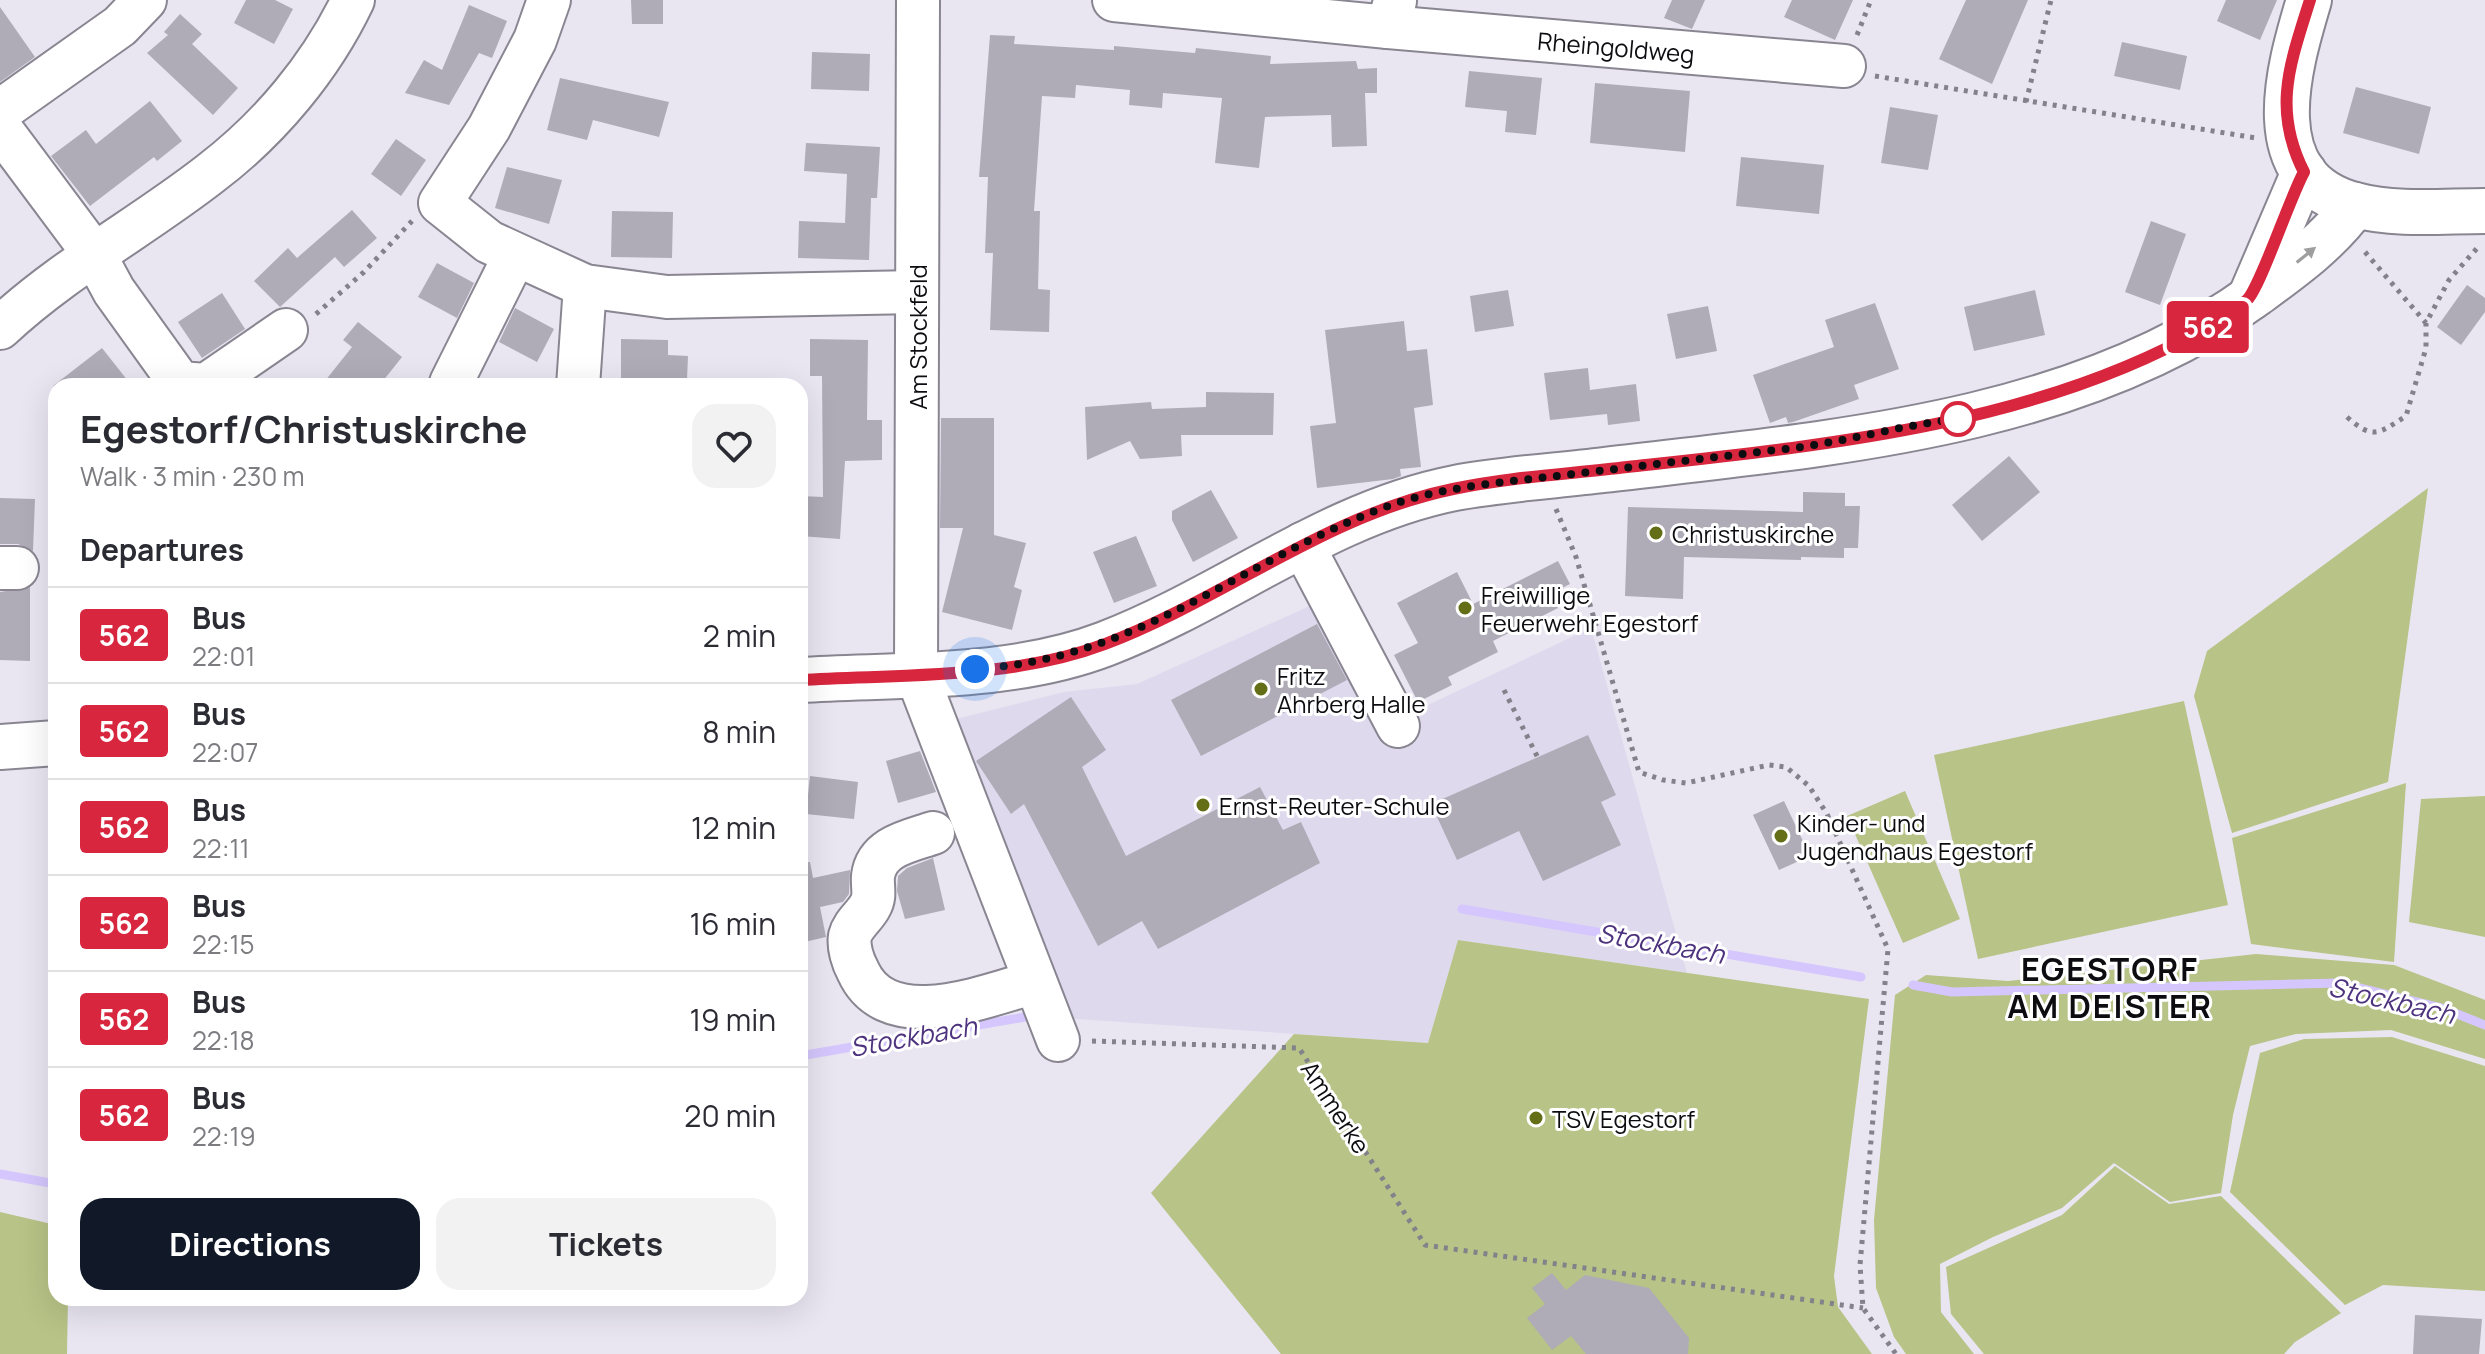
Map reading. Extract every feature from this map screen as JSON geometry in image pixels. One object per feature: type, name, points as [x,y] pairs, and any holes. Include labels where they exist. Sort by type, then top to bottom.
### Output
[{"type":"main road","points":[[2309,0],[2287,85],[2285,114],[2296,157],[2318,186],[2355,205],[2408,211],[2485,211]]},
{"type":"main road","points":[[2250,298],[2296,157]]},
{"type":"main road","points":[[808,680],[1050,660],[1103,645],[1182,610],[1302,544],[1385,507],[1455,488],[1820,445],[1958,419],[2074,385],[2159,353],[2209,326],[2250,298],[2337,229],[2355,205]]},
{"type":"main road","points":[[0,747],[48,744]]},
{"type":"street","points":[[0,111],[120,26],[145,0]]},
{"type":"street","points":[[0,328],[94,254],[213,172],[269,121],[313,67],[353,0]]},
{"type":"street","points":[[549,0],[535,40],[489,128],[440,203],[489,242],[585,286],[667,297],[917,292]]},
{"type":"street","name":"Am Stockfeld","points":[[916,673],[918,0]]},
{"type":"street","name":"Rheingoldweg","points":[[1114,0],[1392,14],[1844,66]]},
{"type":"street","points":[[0,128],[94,254],[114,291],[176,378]]},
{"type":"street","points":[[454,378],[515,255]]},
{"type":"street","points":[[579,378],[585,286]]},
{"type":"street","points":[[216,378],[286,330]]},
{"type":"street","points":[[1302,544],[1398,726]]},
{"type":"street","points":[[916,673],[1058,1040]]},
{"type":"street","points":[[933,833],[892,847],[874,871],[874,897],[850,937],[853,960],[863,982],[888,1003],[924,1008],[970,1000],[1035,982]]},
{"type":"path","points":[[2026,102],[2051,0]]},
{"type":"path","points":[[1844,66],[1853,72],[2026,102],[2296,157]]},
{"type":"path","points":[[286,330],[303,325],[364,272],[416,218],[440,203]]},
{"type":"path","points":[[2347,417],[2366,433],[2374,434],[2406,416],[2426,348],[2426,323],[2449,280],[2485,239]]},
{"type":"path","points":[[2365,252],[2426,323]]},
{"type":"path","points":[[1543,477],[1576,557],[1639,772],[1686,783],[1769,765],[1786,767],[1809,786],[1827,814],[1888,949],[1860,1265],[1863,1308],[1896,1354]]},
{"type":"path","points":[[1504,690],[1538,758]]},
{"type":"path","name":"Ammerke","points":[[1058,1040],[1299,1048],[1425,1245],[1863,1308]]},
{"type":"shaded area","name":"Ernst-Reuter-Schule","points":[[1314,604],[1381,727],[1591,628],[1687,973],[1458,940],[1428,1043],[1061,1018],[952,720],[1064,692],[1137,684]]},
{"type":"green space","points":[[2428,488],[2388,782],[2232,833],[2194,696],[2207,651]]},
{"type":"green space","points":[[2184,701],[2228,905],[1978,959],[1934,755]]},
{"type":"green space","points":[[2406,783],[2394,962],[2251,944],[2232,838]]},
{"type":"green space","points":[[1905,791],[1960,919],[1903,943],[1847,816]]},
{"type":"green space","points":[[2485,796],[2485,937],[2409,922],[2421,799]]},
{"type":"green space","name":"TSV Egestorf","points":[[1458,940],[1869,999],[1834,1276],[1838,1307],[1872,1354],[1281,1354],[1151,1193],[1294,1034],[1428,1043]]},
{"type":"green space","points":[[2256,954],[2394,965],[2485,1000],[2485,1059],[2391,1030],[2296,1034],[2250,1046],[2233,1115],[2221,1193],[2170,1202],[2114,1163],[2062,1208],[1993,1237],[1940,1264],[1941,1312],[1974,1354],[1906,1354],[1894,1337],[1876,1288],[1874,1220],[1895,995],[1926,975],[2008,981]]},
{"type":"green space","points":[[2392,1037],[2485,1066],[2485,1291],[2383,1285],[2345,1305],[2230,1192],[2260,1053],[2304,1039]]},
{"type":"green space","points":[[2115,1166],[2169,1204],[2221,1196],[2341,1313],[2295,1342],[2284,1354],[1984,1354],[1951,1314],[1946,1267],[2062,1215]]},
{"type":"green space","points":[[0,1212],[48,1223],[48,1306],[68,1306],[67,1354],[0,1354]]},
{"type":"building","points":[[246,0],[275,0],[293,9],[274,44],[234,23]]},
{"type":"building","points":[[631,0],[663,0],[663,24],[632,24]]},
{"type":"building","points":[[1672,0],[1705,0],[1692,29],[1664,18]]},
{"type":"building","points":[[1792,0],[1853,0],[1835,40],[1784,17]]},
{"type":"building","points":[[1966,0],[2028,0],[1992,84],[1939,59]]},
{"type":"building","points":[[2226,0],[2277,0],[2260,40],[2217,21]]},
{"type":"building","points":[[469,5],[507,21],[492,58],[479,53],[449,105],[405,93],[424,60],[442,70]]},
{"type":"building","points":[[0,7],[35,57],[0,82]]},
{"type":"building","points":[[180,14],[202,34],[192,44],[238,88],[213,115],[147,53],[168,35],[164,32]]},
{"type":"building","points":[[990,35],[1015,36],[1014,44],[1114,50],[1114,46],[1195,53],[1196,48],[1271,56],[1270,64],[1356,61],[1358,69],[1377,68],[1377,93],[1365,93],[1367,146],[1332,147],[1331,115],[1265,117],[1259,168],[1215,163],[1222,98],[1163,93],[1162,108],[1129,105],[1130,90],[1076,85],[1075,98],[1042,96],[1034,211],[1040,211],[1038,289],[1050,290],[1049,332],[990,330],[993,253],[985,253],[988,177],[979,177]]},
{"type":"building","points":[[2122,42],[2187,56],[2180,90],[2114,76]]},
{"type":"building","points":[[812,52],[870,54],[869,91],[811,89]]},
{"type":"building","points":[[1469,71],[1542,78],[1536,135],[1505,132],[1507,111],[1465,107]]},
{"type":"building","points":[[560,78],[669,102],[659,137],[593,120],[587,140],[547,130]]},
{"type":"building","points":[[1595,83],[1690,91],[1685,152],[1590,143]]},
{"type":"building","points":[[2356,87],[2431,107],[2419,154],[2343,133]]},
{"type":"building","points":[[150,101],[182,141],[157,161],[154,157],[90,206],[51,156],[86,130],[96,144]]},
{"type":"building","points":[[1890,107],[1938,115],[1928,170],[1881,163]]},
{"type":"building","points":[[396,139],[426,160],[401,196],[371,174]]},
{"type":"building","points":[[806,143],[880,147],[877,198],[871,198],[869,260],[798,258],[799,221],[845,223],[847,174],[804,171]]},
{"type":"building","points":[[1741,157],[1824,165],[1819,214],[1736,206]]},
{"type":"building","points":[[507,167],[562,180],[549,224],[495,208]]},
{"type":"building","points":[[352,210],[377,238],[344,267],[335,257],[280,307],[254,281],[288,248],[297,258]]},
{"type":"building","points":[[612,211],[673,212],[672,258],[611,257]]},
{"type":"building","points":[[2151,221],[2186,234],[2160,305],[2125,292]]},
{"type":"building","points":[[437,263],[474,283],[457,318],[418,297]]},
{"type":"building","points":[[2467,285],[2485,298],[2485,312],[2461,345],[2437,327]]},
{"type":"building","points":[[1508,290],[1514,326],[1475,332],[1470,296]]},
{"type":"building","points":[[2035,290],[2045,335],[1974,351],[1964,307]]},
{"type":"building","points":[[222,293],[245,329],[202,358],[178,322]]},
{"type":"building","points":[[1875,303],[1899,369],[1854,385],[1859,399],[1793,422],[1788,423],[1786,417],[1770,423],[1753,375],[1834,347],[1825,320]]},
{"type":"building","points":[[1708,306],[1717,351],[1676,359],[1667,314]]},
{"type":"building","points":[[515,308],[554,329],[537,362],[499,342]]},
{"type":"building","points":[[1404,321],[1407,351],[1427,349],[1433,405],[1414,408],[1421,467],[1400,469],[1401,476],[1393,479],[1317,488],[1310,426],[1336,423],[1325,330]]},
{"type":"building","points":[[358,322],[402,357],[385,378],[327,378],[352,347],[343,340]]},
{"type":"building","points":[[621,339],[668,340],[668,355],[688,356],[687,378],[621,378]]},
{"type":"building","points":[[810,339],[868,340],[867,420],[882,420],[882,460],[845,461],[840,539],[808,537],[808,496],[823,497],[822,376],[810,376]]},
{"type":"building","points":[[102,348],[126,378],[63,378]]},
{"type":"building","points":[[1588,368],[1590,390],[1636,384],[1640,421],[1608,425],[1607,414],[1550,420],[1544,373]]},
{"type":"building","points":[[1206,392],[1274,393],[1273,435],[1181,435],[1182,456],[1140,459],[1130,441],[1087,460],[1085,407],[1151,402],[1152,409],[1206,407]]},
{"type":"building","points":[[941,418],[994,418],[994,535],[1026,543],[1014,587],[1022,590],[1012,630],[942,612],[963,528],[940,528]]},
{"type":"building","points":[[2009,456],[2040,492],[1982,541],[1952,505]]},
{"type":"building","points":[[1211,490],[1238,538],[1193,562],[1172,520],[1172,511]]},
{"type":"building","points":[[1803,492],[1845,493],[1845,506],[1860,506],[1858,548],[1844,548],[1844,558],[1684,557],[1683,599],[1625,596],[1628,507],[1803,512]]},
{"type":"building","points":[[0,498],[35,499],[33,551],[18,544],[0,544]]},
{"type":"building","points":[[1136,536],[1157,586],[1114,603],[1093,552]]},
{"type":"building","points":[[1558,561],[1570,584],[1550,594],[1558,608],[1493,641],[1498,652],[1448,677],[1452,685],[1418,702],[1394,655],[1418,643],[1397,603],[1457,572],[1473,604]]},
{"type":"building","points":[[30,587],[30,661],[0,660],[0,592]]},
{"type":"building","name":"Fritz Ahrberg Halle","points":[[1317,624],[1347,680],[1201,756],[1171,700]]},
{"type":"building","points":[[1071,697],[1106,750],[1082,767],[1126,856],[1260,787],[1283,830],[1301,822],[1320,863],[1158,949],[1142,921],[1098,946],[1024,804],[1011,814],[976,761]]},
{"type":"building","points":[[1588,735],[1616,795],[1601,802],[1621,845],[1543,881],[1519,831],[1457,860],[1431,804]]},
{"type":"building","points":[[920,751],[936,792],[898,803],[886,761]]},
{"type":"building","points":[[810,776],[858,782],[854,819],[808,814]]},
{"type":"building","name":"Kinder- und Jugendhaus Egestorf","points":[[1784,801],[1810,856],[1779,870],[1753,815]]},
{"type":"building","points":[[933,858],[945,910],[905,919],[897,891],[898,876],[907,868]]},
{"type":"building","points":[[808,862],[813,878],[850,870],[849,894],[843,902],[820,907],[826,937],[808,941]]},
{"type":"building","points":[[1552,1273],[1566,1290],[1585,1275],[1649,1288],[1689,1338],[1688,1354],[1586,1354],[1571,1336],[1552,1350],[1527,1318],[1545,1304],[1532,1288]]},
{"type":"building","points":[[2415,1315],[2482,1319],[2479,1354],[2413,1354]]},
{"type":"waterway","name":"Stockbach","points":[[1462,909],[1861,977]]},
{"type":"waterway","name":"Stockbach","points":[[1913,985],[1952,992],[2340,983],[2442,1008],[2485,1025]]},
{"type":"waterway","name":"Stockbach","points":[[808,1055],[1025,1017]]},
{"type":"waterway","name":"Stockbach","points":[[0,1174],[48,1183]]},
{"type":"bus line","name":"562","points":[[808,680],[987,668],[1050,660],[1103,645],[1182,610],[1302,544],[1385,507],[1455,488],[1820,445],[1958,419],[2074,385],[2159,353],[2209,326],[2250,298],[2291,195],[2304,172],[2289,143],[2285,114],[2287,85],[2310,0]]},
{"type":"place","name":"Christuskirche","points":[[1656,533]]},
{"type":"place","name":"Freiwillige Feuerwehr Egestorf","points":[[1465,608]]},
{"type":"place","name":"Fritz Ahrberg Halle","points":[[1261,689]]},
{"type":"place","name":"Ernst-Reuter-Schule","points":[[1203,805]]},
{"type":"place","name":"Kinder- und Jugendhaus Egestorf","points":[[1781,836]]},
{"type":"place","name":"TSV Egestorf","points":[[1536,1118]]},
{"type":"district","name":"EGESTORF AM DEISTER","points":[[2110,988]]},
{"type":"route","points":[[975,669],[1050,660],[1103,645],[1182,610],[1302,544],[1385,507],[1455,488],[1820,445],[1958,419]]}]
